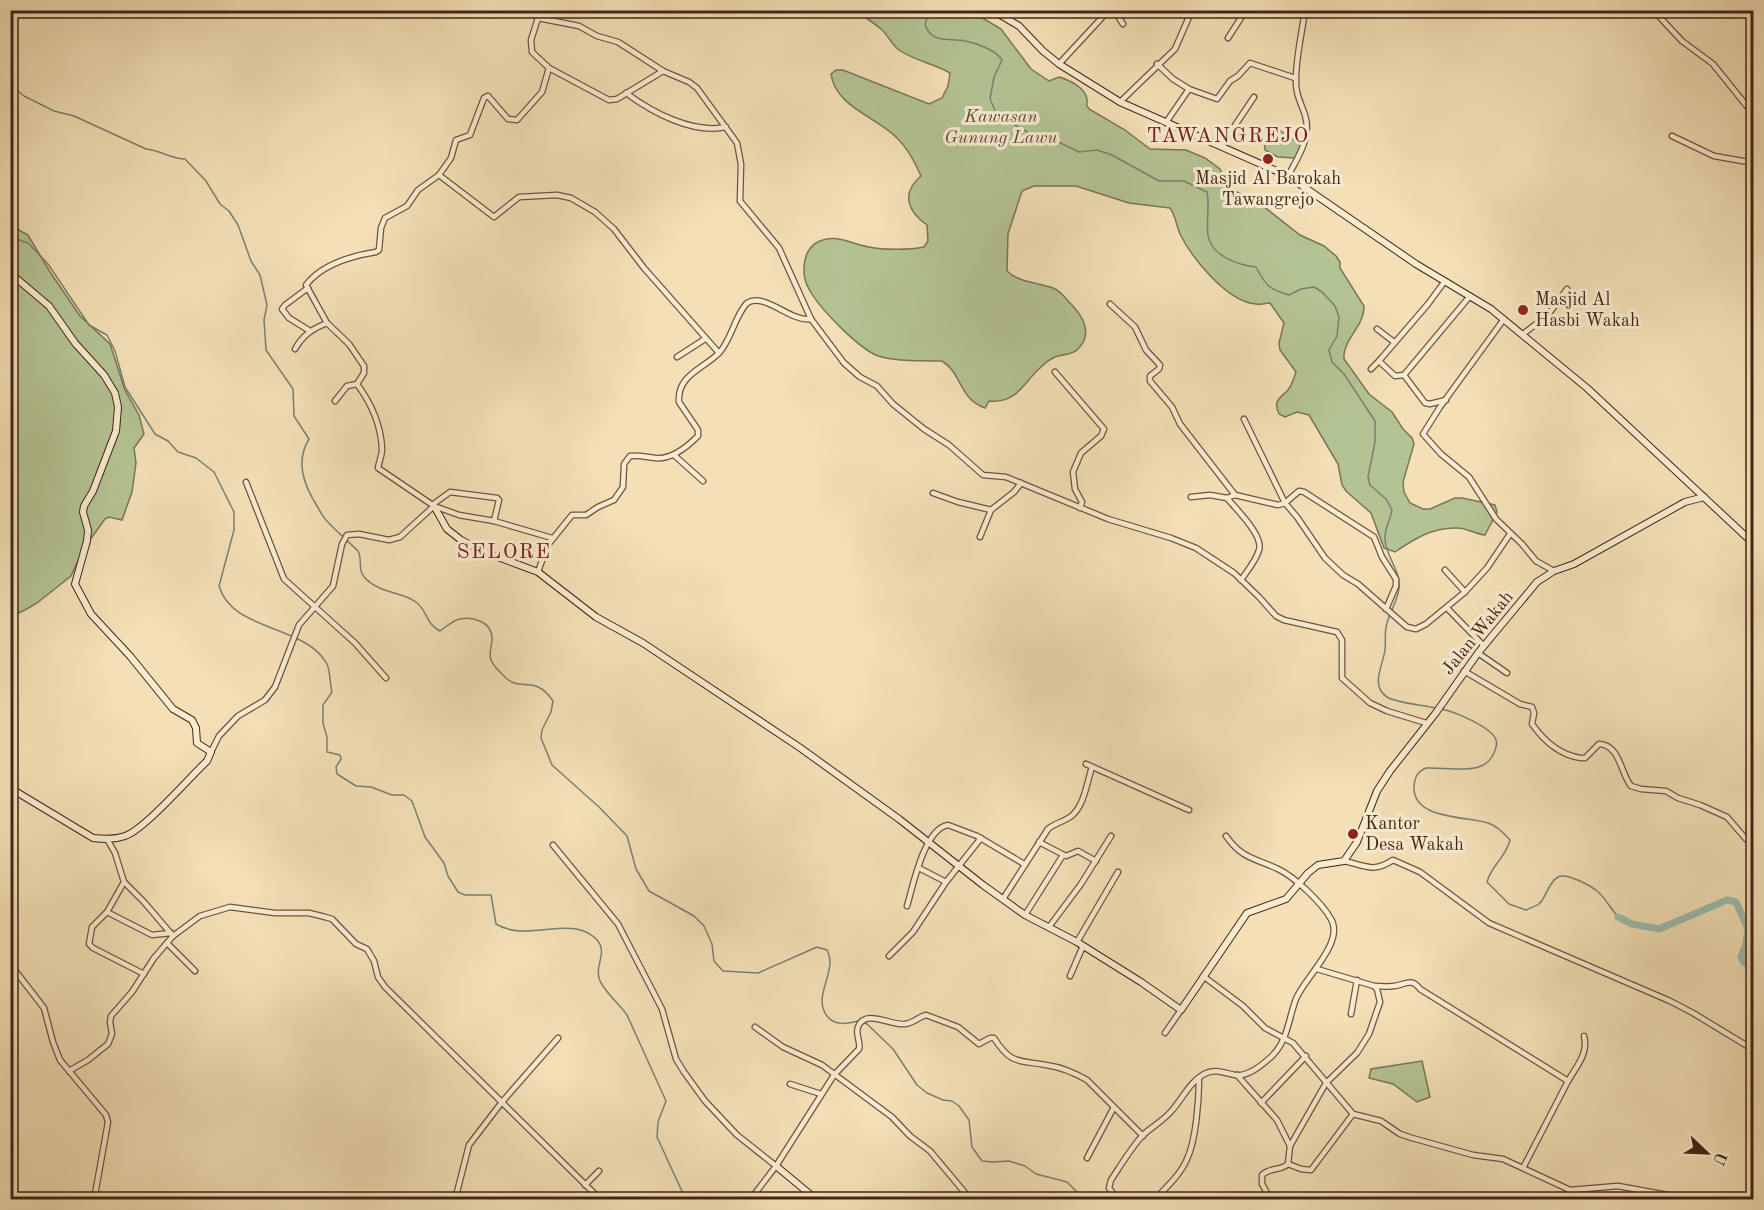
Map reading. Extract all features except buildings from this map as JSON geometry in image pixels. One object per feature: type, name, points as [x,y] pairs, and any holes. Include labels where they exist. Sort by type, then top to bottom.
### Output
[{"type":"street","points":[[529,10],[537,18],[579,26],[597,36],[618,42],[663,71],[697,88],[734,137],[739,152],[740,201],[779,248],[811,319],[851,370],[877,386],[893,404],[924,429],[949,445],[983,475],[1006,477],[1128,526],[1171,538],[1196,548],[1224,565],[1276,616],[1284,620],[1325,628],[1341,635],[1342,678],[1363,698],[1387,711],[1426,723]]},
{"type":"street","points":[[992,10],[1019,26],[1059,64],[1120,102],[1288,176],[1416,264],[1504,319],[1587,388],[1754,544]]},
{"type":"street","points":[[1059,64],[1109,10]]},
{"type":"street","points":[[1114,10],[1124,24]]},
{"type":"street","points":[[1120,102],[1174,49],[1192,10]]},
{"type":"street","points":[[1228,38],[1246,10]]},
{"type":"street","points":[[1288,176],[1303,148],[1307,131],[1295,78],[1305,10]]},
{"type":"street","points":[[1653,10],[1682,41],[1713,64],[1754,115]]},
{"type":"street","points":[[537,18],[530,46],[532,52],[549,68],[604,98],[617,99],[663,71]]},
{"type":"street","points":[[1157,64],[1173,79],[1189,89],[1217,99],[1230,81],[1250,63],[1295,78]]},
{"type":"street","points":[[335,401],[347,386],[357,384],[364,374],[364,366],[349,344],[327,323],[307,283],[326,267],[353,256],[376,252],[380,248],[381,228],[385,218],[407,206],[418,190],[439,175],[451,158],[456,140],[470,135],[484,98],[488,96],[508,119],[517,120],[542,92],[549,68]]},
{"type":"street","points":[[1167,121],[1189,89]]},
{"type":"street","points":[[626,93],[645,106],[682,122],[704,129],[726,127]]},
{"type":"street","points":[[1222,145],[1254,97]]},
{"type":"street","points":[[1672,136],[1714,156],[1754,163]]},
{"type":"street","points":[[439,175],[494,217],[519,197],[557,195],[571,198],[595,212],[614,229],[644,268],[719,353]]},
{"type":"street","points":[[10,273],[49,306],[75,343],[104,375],[115,393],[118,407],[116,431],[93,491],[84,506],[83,512],[88,530],[87,541],[75,584],[91,614],[130,656],[173,709],[192,720],[196,728],[197,743],[211,752]]},
{"type":"street","points":[[1371,369],[1445,281]]},
{"type":"street","points":[[308,288],[282,309],[290,318],[310,331]]},
{"type":"street","points":[[1523,334],[1548,315],[1567,289]]},
{"type":"street","points":[[1378,361],[1395,376],[1404,375],[1470,296]]},
{"type":"street","points":[[538,572],[547,546],[572,515],[586,515],[614,500],[623,487],[624,464],[630,456],[638,455],[657,459],[674,454],[694,440],[699,432],[679,402],[681,386],[696,370],[719,353],[744,306],[750,300],[759,300],[800,319],[811,319]]},
{"type":"street","points":[[1110,304],[1135,327],[1146,350],[1160,365],[1159,369],[1150,376],[1150,381],[1172,407],[1180,424],[1235,495]]},
{"type":"street","points":[[1504,319],[1424,432],[1424,437],[1469,477],[1496,519],[1536,561],[1554,571]]},
{"type":"street","points":[[295,350],[301,338],[327,323]]},
{"type":"street","points":[[1377,329],[1394,342]]},
{"type":"street","points":[[677,357],[705,339]]},
{"type":"street","points":[[1055,372],[1104,429],[1101,436],[1081,453],[1073,472],[1074,489],[1082,502],[1080,508]]},
{"type":"street","points":[[1404,375],[1425,403],[1446,400]]},
{"type":"street","points":[[357,384],[369,401],[374,414],[382,448],[378,468],[433,505],[459,515],[494,521],[552,538]]},
{"type":"street","points":[[1244,419],[1285,503],[1325,558],[1407,627],[1416,628],[1433,620],[1465,592],[1487,568],[1510,534]]},
{"type":"street","points":[[674,454],[703,481]]},
{"type":"street","points":[[246,482],[284,579],[355,643],[386,678]]},
{"type":"street","points":[[980,537],[991,510],[1014,492],[1021,483]]},
{"type":"street","points":[[10,789],[93,838],[123,837],[141,826],[207,761],[219,736],[238,716],[271,694],[299,625],[333,586],[345,538],[359,534],[389,540],[400,537],[450,492],[497,498],[499,500],[494,521]]},
{"type":"street","points":[[1191,497],[1210,495],[1227,498],[1235,495],[1278,505],[1285,503],[1297,492],[1304,492],[1372,535],[1396,579],[1396,586],[1387,611]]},
{"type":"street","points":[[933,493],[991,510]]},
{"type":"street","name":"Jalan Wakah","points":[[1344,861],[1357,842],[1377,791],[1478,652],[1537,582],[1686,502],[1704,497]]},
{"type":"street","points":[[1227,498],[1257,535],[1260,545],[1257,556],[1241,580]]},
{"type":"street","points":[[433,505],[447,529],[461,540],[482,551],[538,572],[596,616],[643,643],[799,747],[1025,915],[1080,944],[1181,1010]]},
{"type":"street","points":[[1445,570],[1465,592]]},
{"type":"street","points":[[1447,608],[1484,646]]},
{"type":"street","points":[[1478,652],[1507,673]]},
{"type":"street","points":[[1464,671],[1520,704],[1532,707],[1534,713],[1532,723],[1544,740],[1559,751],[1581,759],[1599,744],[1607,746],[1614,752],[1631,786],[1666,791],[1727,817],[1746,839],[1754,844]]},
{"type":"street","points":[[1086,765],[1189,810]]},
{"type":"street","points":[[1002,898],[1053,825],[1068,819],[1077,810],[1092,767]]},
{"type":"street","points":[[907,906],[928,841],[939,829],[948,825],[981,838],[1024,864]]},
{"type":"street","points":[[1049,927],[1111,836]]},
{"type":"street","points":[[1118,1200],[1109,1184],[1143,1136],[1174,1109],[1184,1093],[1199,1078],[1213,1071],[1237,1075],[1247,1074],[1269,1059],[1285,1039],[1296,999],[1302,987],[1317,969],[1333,939],[1333,922],[1299,885],[1279,869],[1243,855],[1234,848],[1226,836]]},
{"type":"street","points":[[889,956],[914,932],[946,882],[981,838]]},
{"type":"street","points":[[107,839],[115,853],[124,882],[172,935]]},
{"type":"street","points":[[1039,842],[1063,855],[1069,856],[1078,851],[1096,861]]},
{"type":"street","points":[[553,845],[618,924],[662,1009],[676,1059],[705,1101],[737,1135],[817,1200]]},
{"type":"street","points":[[1025,915],[1063,855]]},
{"type":"street","points":[[1165,1033],[1247,913],[1286,899],[1318,865],[1344,861],[1376,869],[1393,860],[1420,872],[1472,912],[1489,922],[1670,1001],[1754,1050]]},
{"type":"street","points":[[919,868],[946,882]]},
{"type":"street","points":[[1070,976],[1080,944],[1119,872]]},
{"type":"street","points":[[124,882],[107,912],[92,927],[90,946],[144,974]]},
{"type":"street","points":[[69,1071],[108,1044],[112,1034],[111,1016],[172,935],[200,916],[230,907],[275,913],[309,913],[332,919],[356,944],[367,949],[374,961],[378,977],[385,987],[601,1200]]},
{"type":"street","points":[[107,912],[152,935],[172,935]]},
{"type":"street","points":[[167,943],[195,971]]},
{"type":"street","points":[[10,964],[44,1008],[60,1060],[106,1114],[108,1122],[94,1200]]},
{"type":"street","points":[[1317,969],[1374,986],[1394,986],[1408,981],[1413,982],[1420,989],[1568,1081]]},
{"type":"street","points":[[1203,976],[1244,1006],[1265,1028],[1293,1044],[1306,1056],[1353,1114],[1381,1121],[1400,1134],[1412,1138],[1473,1155],[1503,1159],[1570,1190],[1618,1186],[1673,1196],[1680,1200]]},
{"type":"street","points":[[1351,1014],[1357,980]]},
{"type":"street","points":[[1271,1200],[1260,1181],[1262,1175],[1266,1171],[1283,1168],[1288,1164],[1290,1146],[1326,1083],[1356,1053],[1369,1034],[1380,1002],[1374,986]]},
{"type":"street","points":[[750,1200],[776,1166],[834,1075],[859,1050],[857,1036],[861,1022],[867,1018],[901,1025],[909,1024],[926,1015],[958,1027],[979,1044],[992,1037],[1020,1063],[1046,1065],[1082,1077],[1143,1136]]},
{"type":"street","points":[[755,1027],[783,1047],[822,1065],[891,1117],[910,1136],[924,1145],[971,1200]]},
{"type":"street","points":[[1523,1168],[1584,1052],[1586,1046],[1584,1036]]},
{"type":"street","points":[[455,1200],[469,1144],[558,1038]]},
{"type":"street","points":[[1261,1102],[1306,1056]]},
{"type":"street","points":[[1237,1075],[1277,1120],[1290,1146]]},
{"type":"street","points":[[1154,1200],[1181,1170],[1187,1159],[1196,1118],[1199,1078]]},
{"type":"street","points":[[790,1084],[821,1094]]},
{"type":"street","points":[[1087,1158],[1113,1109]]},
{"type":"street","points":[[1288,1164],[1301,1170],[1311,1170],[1353,1114]]},
{"type":"street","points":[[585,1185],[599,1171]]},
{"type":"green space","name":"Kawasan Gunung Lawu","points":[[854,11],[971,11],[1001,29],[1031,69],[1049,81],[1059,77],[1080,88],[1086,95],[1086,105],[1089,109],[1125,130],[1150,149],[1186,150],[1205,158],[1220,169],[1228,188],[1258,202],[1300,235],[1324,246],[1340,262],[1340,268],[1364,306],[1361,320],[1346,346],[1344,359],[1369,394],[1392,412],[1412,438],[1414,444],[1403,482],[1404,492],[1410,503],[1423,509],[1430,509],[1455,498],[1462,498],[1495,505],[1497,512],[1485,535],[1461,528],[1448,528],[1424,535],[1395,552],[1384,548],[1371,513],[1342,485],[1338,464],[1309,415],[1297,412],[1285,417],[1279,414],[1278,400],[1289,388],[1296,372],[1280,350],[1279,343],[1284,323],[1270,303],[1258,304],[1245,301],[1234,296],[1212,277],[1186,244],[1170,208],[1129,203],[1076,186],[1034,186],[1022,191],[1008,234],[1007,271],[1023,280],[1058,290],[1079,314],[1086,332],[1077,350],[1049,360],[1019,391],[1007,399],[989,401],[985,408],[970,399],[954,372],[942,361],[886,358],[860,345],[830,316],[806,284],[804,264],[808,252],[816,243],[830,239],[882,249],[924,247],[928,241],[927,225],[915,214],[909,202],[911,189],[921,176],[910,155],[888,130],[840,95],[831,74],[836,70],[843,70],[929,104],[942,98],[948,86],[950,73],[899,50],[881,29]]},
{"type":"green space","points":[[1278,129],[1301,145],[1295,158],[1278,157],[1265,150],[1264,139],[1270,130]]},
{"type":"green space","points":[[17,229],[28,235],[80,316],[110,344],[125,390],[139,415],[144,434],[134,448],[136,463],[132,492],[122,520],[109,517],[105,519],[84,548],[71,576],[37,603],[11,616],[10,230]]},
{"type":"green space","points":[[1422,1061],[1430,1097],[1417,1102],[1393,1084],[1369,1078],[1371,1069]]},
{"type":"waterway","points":[[930,10],[925,24],[936,38],[961,40],[980,45],[991,50],[1002,60],[994,77],[990,99],[997,115],[1029,133],[1044,135],[1079,152],[1097,150],[1112,155],[1159,181],[1184,181],[1207,192],[1208,235],[1214,249],[1234,262],[1256,267],[1266,283],[1277,291],[1289,295],[1301,289],[1314,287],[1335,306],[1339,317],[1337,336],[1329,350],[1332,362],[1344,374],[1375,421],[1375,442],[1368,477],[1370,485],[1386,499],[1392,510],[1385,532],[1385,540],[1398,576],[1399,588],[1386,626],[1379,687],[1391,699],[1436,708]]},
{"type":"waterway","points":[[10,84],[24,96],[54,111],[74,116],[146,149],[185,159],[206,181],[220,204],[229,211],[238,225],[251,261],[260,275],[267,305],[264,320],[266,350],[293,389],[294,416],[309,439],[302,465],[308,490],[320,512],[358,551],[361,572],[365,578],[377,587],[416,602],[423,609],[431,624],[440,631],[455,621],[465,618],[476,619],[488,627],[492,637],[490,657],[497,669],[512,682],[540,688],[553,701],[541,738],[552,765],[599,807],[627,836],[636,869],[649,891],[694,916],[704,926],[712,944],[714,961],[723,971],[758,973],[817,947],[827,950],[830,967],[822,996],[823,1009],[827,1016],[837,1023],[858,1021]]},
{"type":"waterway","points":[[10,237],[28,243],[48,264],[89,325],[107,335],[115,351],[125,387],[155,434],[168,441],[178,452],[196,458],[214,472],[234,512],[234,530],[219,586],[226,601],[238,612],[303,641],[317,651],[327,664],[332,692],[323,705],[323,723],[327,737],[327,752],[340,755],[341,759],[336,767],[337,774],[356,786],[371,787],[392,795],[404,795],[412,801],[425,837],[444,863],[448,876],[458,892],[465,895],[491,895],[496,924],[522,931],[576,929],[588,933],[598,941],[601,950],[598,969],[601,983],[627,1015],[666,1101],[658,1122],[657,1137],[686,1200]]},
{"type":"waterway","points":[[1441,709],[1463,716],[1480,725],[1493,735],[1497,743],[1496,747],[1489,761],[1476,768],[1426,768],[1415,780],[1416,797],[1422,805],[1442,815],[1491,824],[1510,840],[1487,882],[1509,904],[1526,910],[1539,904],[1558,877],[1567,876],[1597,891],[1618,917]]},
{"type":"waterway","points":[[1618,917],[1632,924],[1659,929],[1727,900],[1736,902],[1748,929],[1741,957],[1744,963],[1754,964]]},
{"type":"waterway","points":[[863,1022],[893,1049],[917,1085],[927,1093],[952,1101],[959,1106],[969,1120],[972,1147],[982,1161],[1009,1161],[1025,1166],[1036,1174],[1067,1182],[1085,1200]]},
{"type":"place","name":"Masjid Al Barokah Tawangrejo","points":[[1268,159]]},
{"type":"place","name":"Masjid Al Hasbi Wakah","points":[[1523,310]]},
{"type":"place","name":"Kantor Desa Wakah","points":[[1353,834]]},
{"type":"district","name":"TAWANGREJO","points":[[1228,136]]},
{"type":"district","name":"SELORE","points":[[504,552]]}]
